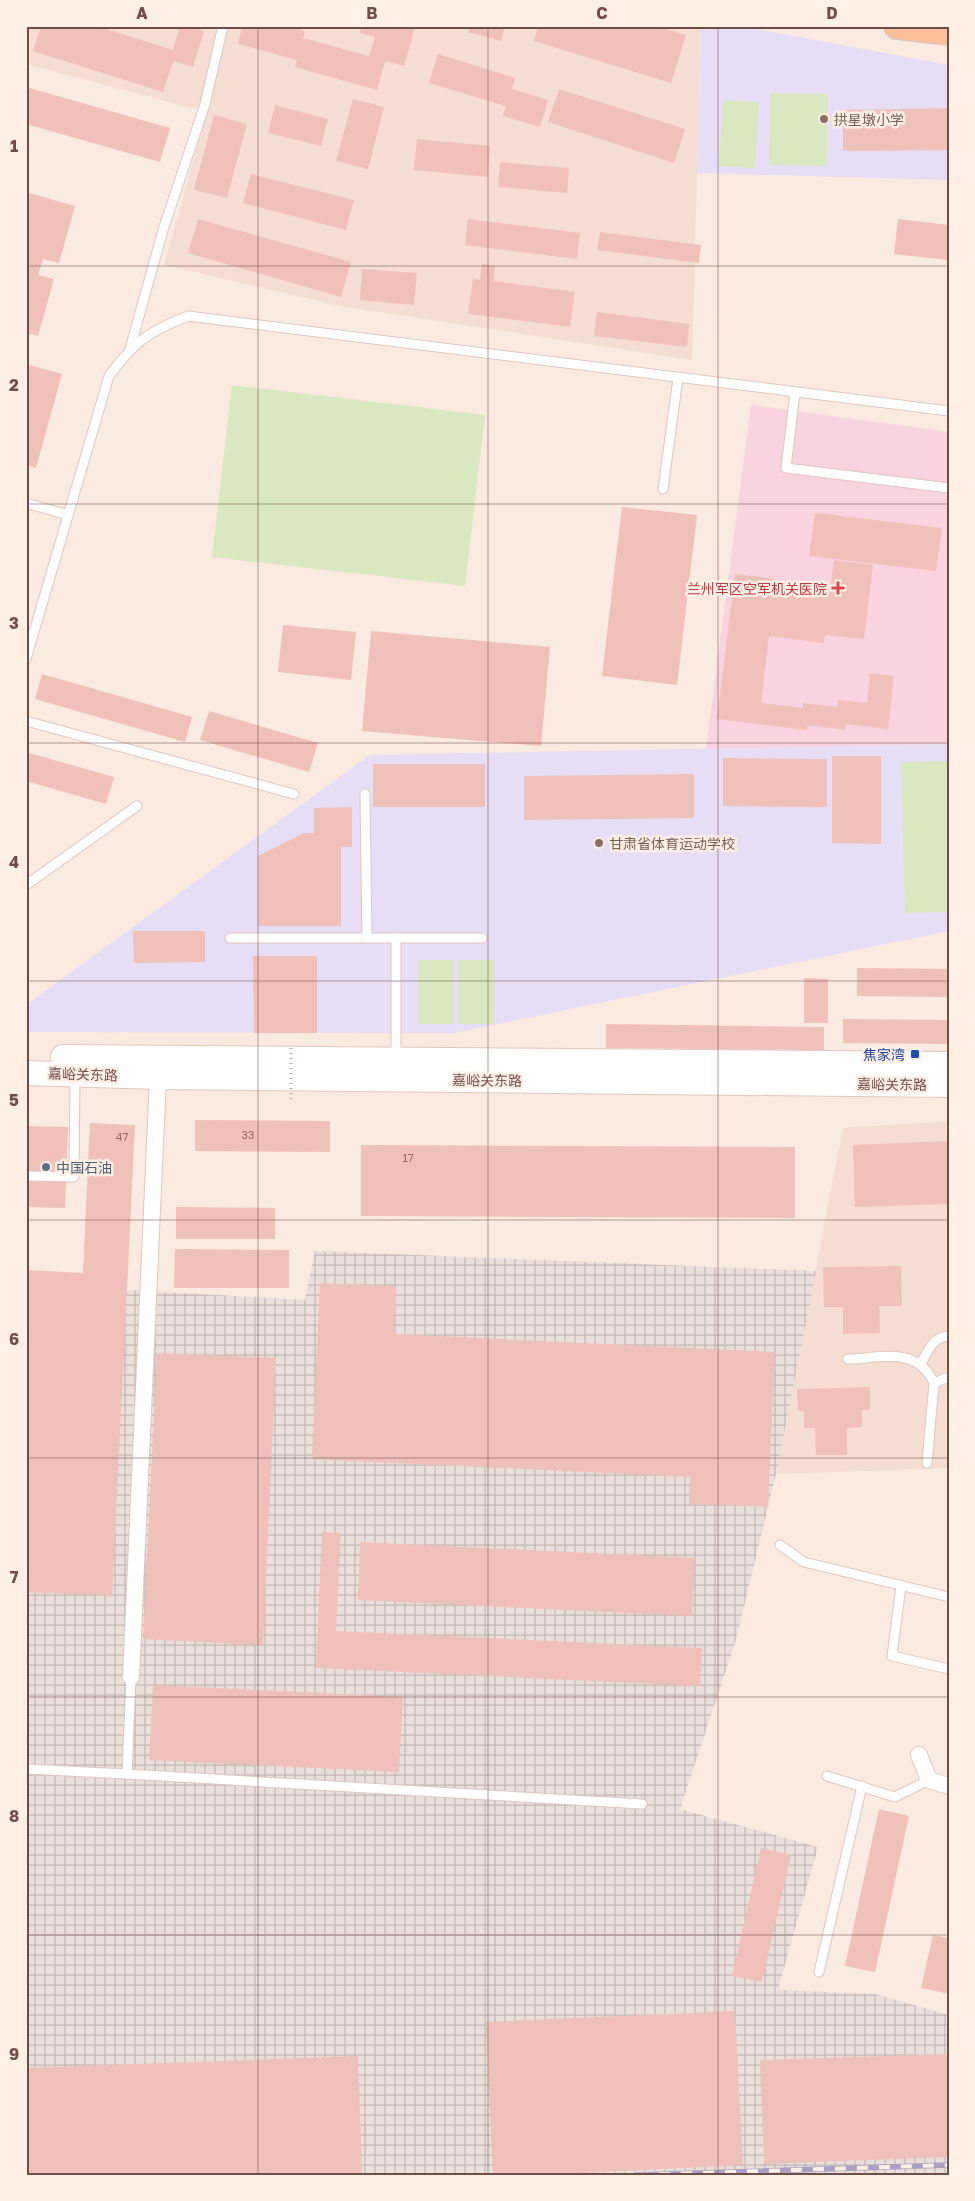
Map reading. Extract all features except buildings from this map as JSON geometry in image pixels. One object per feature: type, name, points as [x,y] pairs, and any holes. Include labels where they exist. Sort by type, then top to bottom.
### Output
[{"type":"main road","points":[[897,26],[949,32]]},
{"type":"main road","name":"嘉峪关东路","points":[[26,1057],[158,1077],[949,1085]]},
{"type":"main road","name":"嘉峪关东路","points":[[26,1073],[75,1065],[396,1060],[949,1064]]},
{"type":"street","points":[[131,1677],[158,1077]]},
{"type":"street","points":[[919,1755],[929,1780],[949,1786]]},
{"type":"lane","points":[[130,349],[163,230],[205,104],[223,26]]},
{"type":"lane","points":[[26,659],[109,376],[130,349],[157,328],[188,316],[949,411]]},
{"type":"lane","points":[[663,489],[678,378]]},
{"type":"lane","points":[[794,393],[786,468],[949,488]]},
{"type":"lane","points":[[26,503],[68,515]]},
{"type":"lane","points":[[26,722],[294,794]]},
{"type":"lane","points":[[365,794],[367,938]]},
{"type":"lane","points":[[26,885],[137,806]]},
{"type":"lane","points":[[230,938],[482,938]]},
{"type":"lane","points":[[396,938],[396,1060]]},
{"type":"lane","points":[[26,1176],[74,1177],[75,1065]]},
{"type":"lane","points":[[921,1364],[934,1341],[940,1337],[949,1336]]},
{"type":"lane","points":[[848,1359],[899,1356],[911,1358],[921,1364],[929,1373],[934,1383],[927,1463]]},
{"type":"lane","points":[[934,1383],[949,1377]]},
{"type":"lane","points":[[780,1545],[804,1562],[949,1597]]},
{"type":"lane","points":[[902,1586],[892,1656],[949,1669]]},
{"type":"lane","points":[[127,1774],[131,1677]]},
{"type":"lane","points":[[26,1770],[127,1774],[642,1804]]},
{"type":"lane","points":[[827,1776],[895,1797],[929,1780]]},
{"type":"lane","points":[[819,1972],[862,1786]]},
{"type":"path","points":[[291,1048],[291,1099]]},
{"type":"shaded area","points":[[26,26],[701,26],[692,360],[341,306],[164,265],[207,112],[26,64]]},
{"type":"shaded area","name":"拱星墩小学","points":[[701,26],[740,26],[949,65],[949,180],[697,173]]},
{"type":"shaded area","name":"兰州军区空军机关医院","points":[[751,405],[949,432],[949,744],[706,749]]},
{"type":"shaded area","name":"甘肃省体育运动学校","points":[[949,744],[949,931],[454,1033],[26,1032],[26,1005],[370,755]]},
{"type":"shaded area","points":[[949,1121],[949,1468],[776,1474],[843,1128]]},
{"type":"shaded area","points":[[315,1251],[816,1271],[776,1474],[736,1640],[680,1809],[818,1847],[778,1990],[875,1994],[949,2015],[949,2175],[26,2175],[26,1284],[305,1300]]},
{"type":"green space","points":[[770,93],[828,94],[827,166],[769,165]]},
{"type":"green space","points":[[723,100],[759,102],[755,168],[719,166]]},
{"type":"green space","points":[[232,385],[485,415],[465,586],[212,557]]},
{"type":"green space","points":[[949,761],[949,912],[905,913],[901,762]]},
{"type":"green space","points":[[418,960],[454,960],[454,1024],[418,1024]]},
{"type":"green space","points":[[458,960],[494,960],[495,1024],[458,1024]]},
{"type":"railway","points":[[637,2175],[949,2165]]},
{"type":"place","name":"拱星墩小学","points":[[824,119]]},
{"type":"place","name":"兰州军区空军机关医院","points":[[838,588]]},
{"type":"place","name":"甘肃省体育运动学校","points":[[599,843]]},
{"type":"place","name":"焦家湾","points":[[915,1054]]},
{"type":"place","name":"中国石油","points":[[46,1167]]}]
